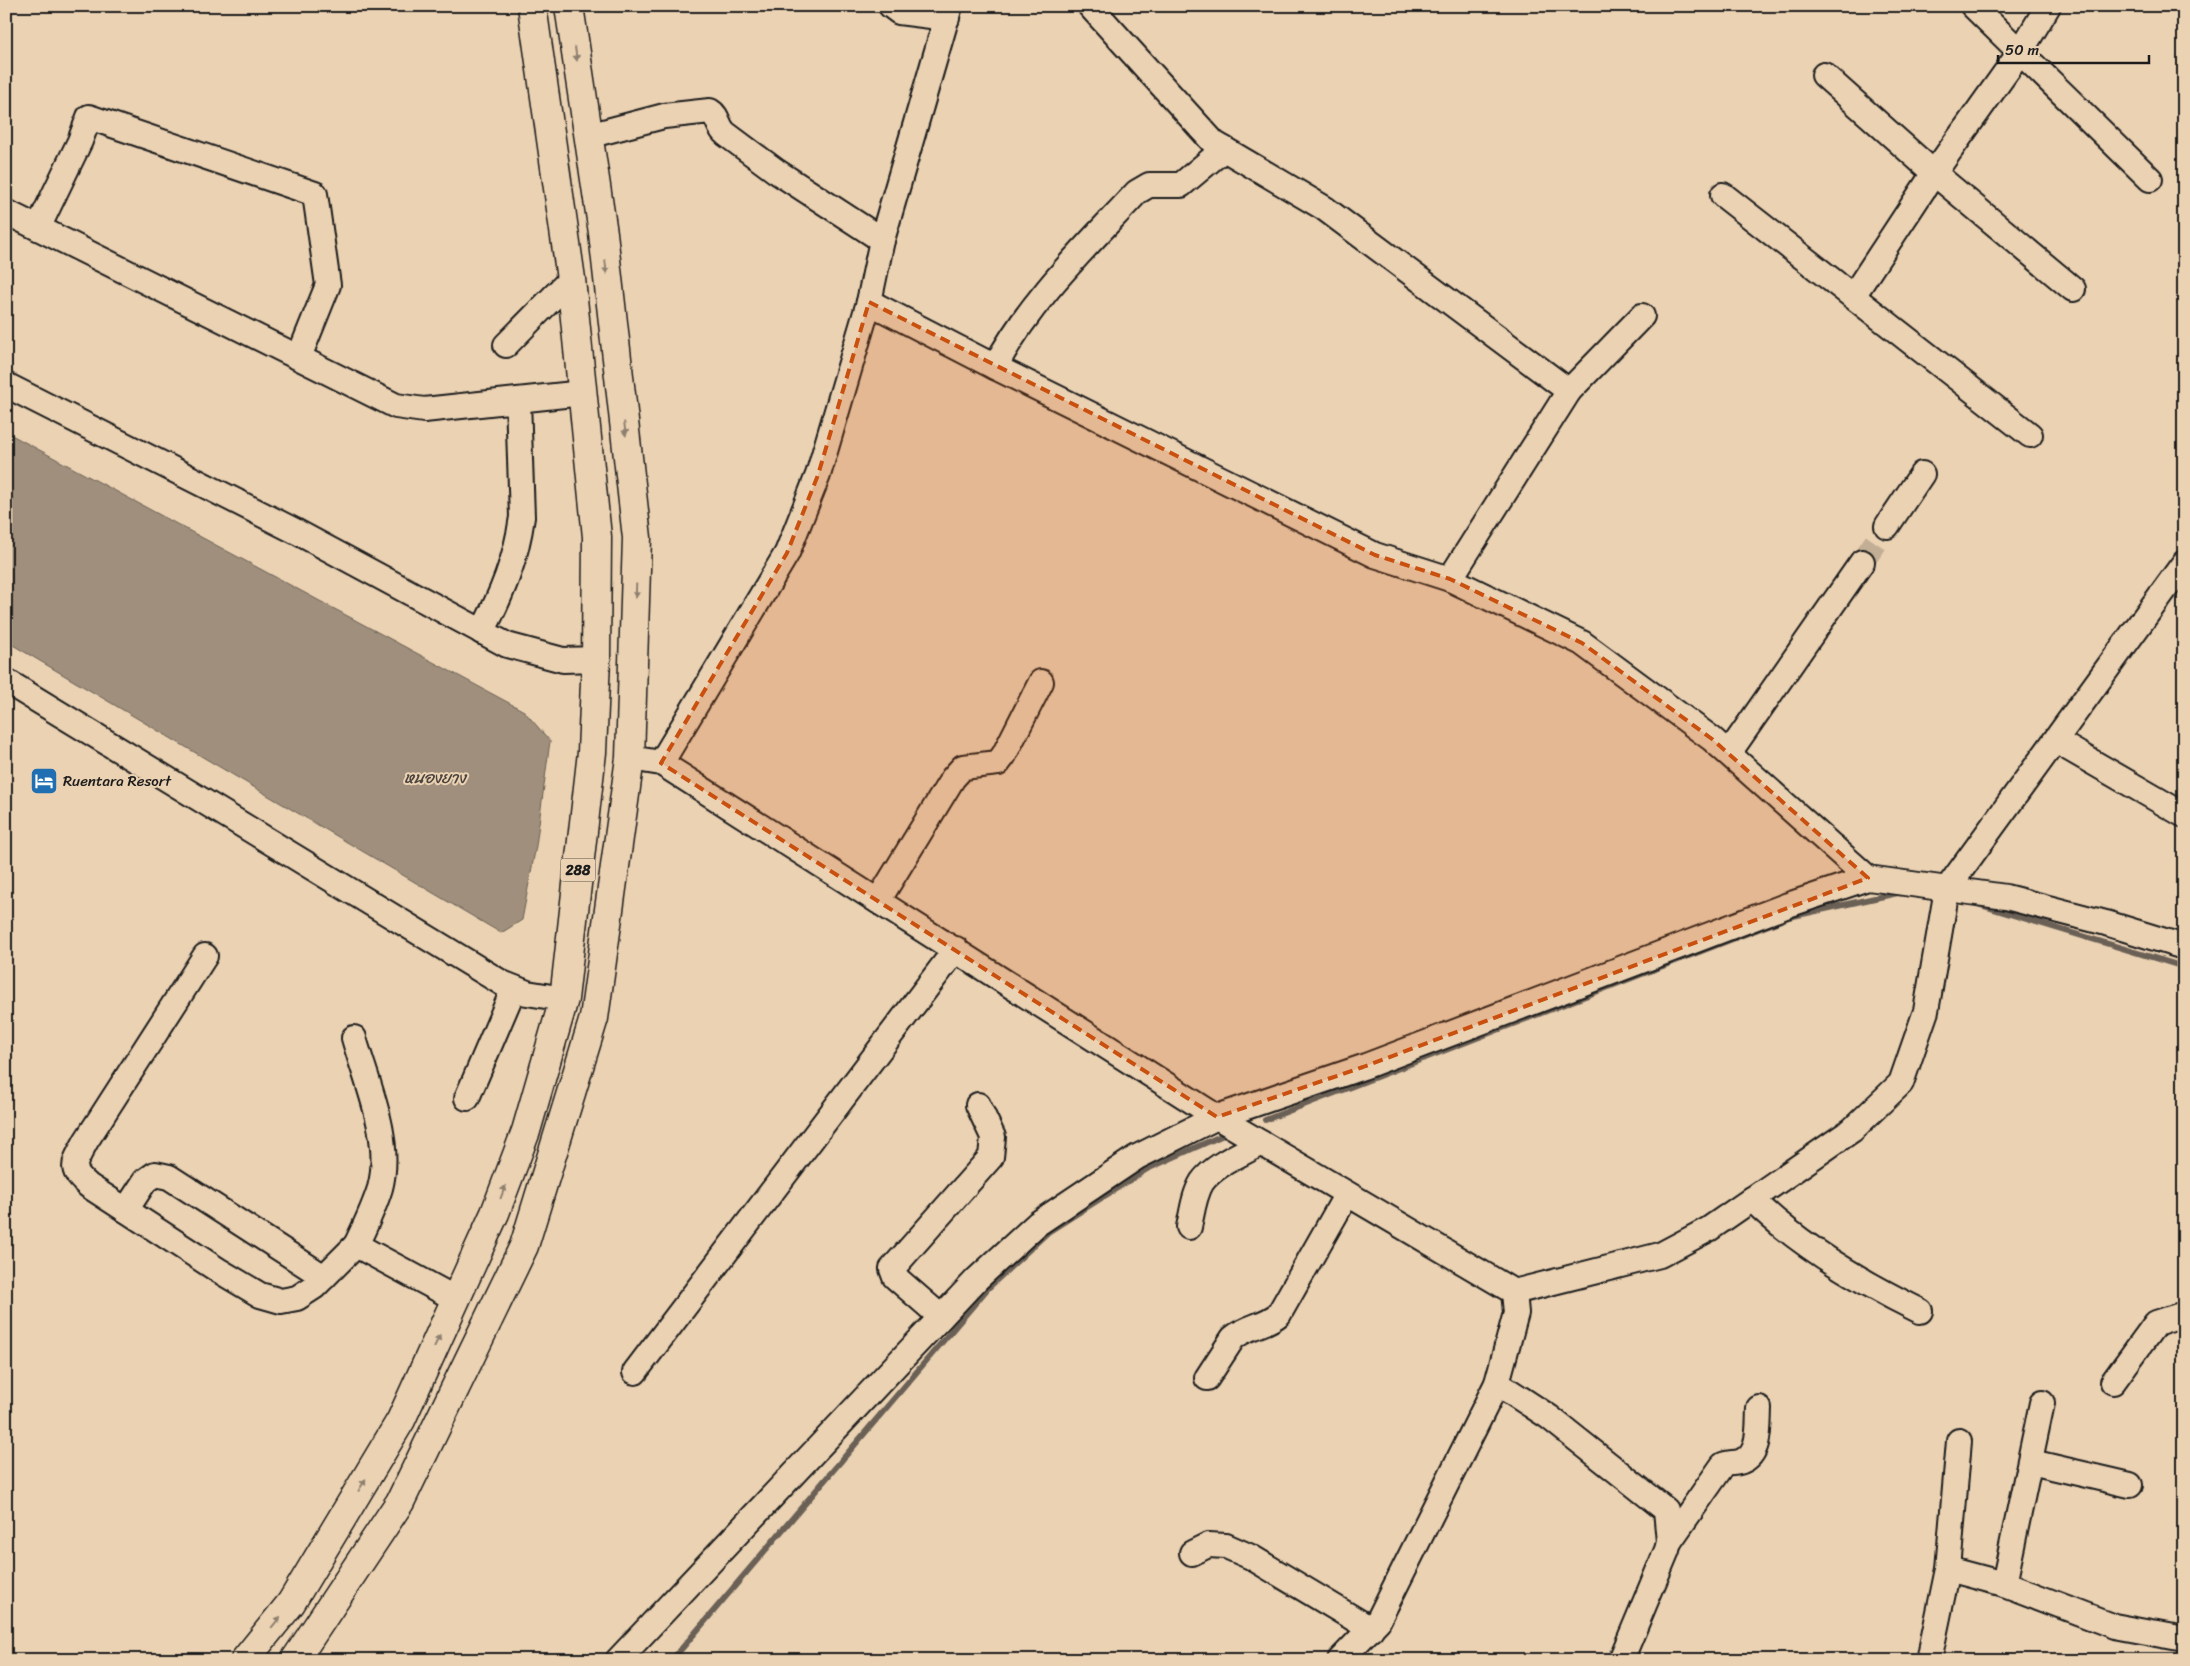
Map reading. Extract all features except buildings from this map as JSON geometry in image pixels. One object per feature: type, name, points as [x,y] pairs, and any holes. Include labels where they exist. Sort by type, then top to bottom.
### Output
[{"type":"main road","name":"288","points":[[245,1660],[291,1603],[401,1420],[495,1213],[526,1131],[564,999],[592,752],[596,659],[597,537],[571,279],[532,6]]},
{"type":"main road","name":"288","points":[[295,1660],[400,1502],[524,1246],[594,1018],[630,758],[637,538],[602,234],[570,6]]},
{"type":"main road","points":[[565,238],[602,234]]},
{"type":"street","points":[[661,763],[787,553],[818,475],[869,302],[882,240],[949,12],[899,12],[891,6]]},
{"type":"street","points":[[1090,6],[1214,143],[1324,208],[1569,391]]},
{"type":"street","points":[[1974,6],[2150,179]]},
{"type":"street","points":[[1853,296],[1934,173],[2021,51],[2048,6]]},
{"type":"street","points":[[1824,75],[1934,173],[2073,289]]},
{"type":"street","points":[[588,136],[664,116],[710,111],[716,116],[718,128],[732,139],[776,171],[882,240]]},
{"type":"street","points":[[38,228],[80,141],[89,117],[315,194],[328,285],[299,357]]},
{"type":"street","points":[[995,367],[1041,298],[1138,192],[1149,185],[1181,185],[1224,149]]},
{"type":"street","points":[[1723,195],[2030,435]]},
{"type":"street","points":[[6,212],[396,406],[424,410],[582,393]]},
{"type":"street","points":[[506,345],[571,279]]},
{"type":"street","points":[[869,302],[995,367],[1375,555],[1450,579],[1582,643],[1712,738],[1868,878]]},
{"type":"street","points":[[1450,579],[1569,391],[1642,316]]},
{"type":"street","points":[[6,385],[297,532],[507,645],[563,660],[596,659]]},
{"type":"street","points":[[482,632],[506,584],[519,537],[522,517],[518,400]]},
{"type":"street","points":[[1886,526],[1922,474]]},
{"type":"street","points":[[1729,754],[1862,562]]},
{"type":"street","points":[[630,758],[661,763],[956,949],[1217,1117],[1514,1292],[1660,1255],[1709,1229],[1852,1130],[1901,1083],[1926,1011],[1947,888],[2184,563]]},
{"type":"street","points":[[6,681],[502,983],[527,993],[564,999]]},
{"type":"street","points":[[878,901],[953,778],[963,768],[998,763],[1004,755],[1041,682]]},
{"type":"street","points":[[2056,741],[2184,814]]},
{"type":"street","points":[[618,1660],[977,1279],[1037,1224],[1136,1157],[1217,1117],[1363,1067],[1788,905],[1868,878],[2006,897],[2106,923],[2184,947]]},
{"type":"street","points":[[635,1372],[956,949]]},
{"type":"street","points":[[205,956],[74,1162],[74,1170],[77,1175],[126,1210],[260,1295],[281,1301],[297,1298],[314,1287],[356,1245],[380,1188],[383,1158],[378,1121],[354,1038]]},
{"type":"street","points":[[467,1098],[514,988]]},
{"type":"street","points":[[941,1317],[895,1276],[892,1269],[991,1157],[993,1137],[978,1105]]},
{"type":"street","points":[[1189,1227],[1197,1194],[1202,1183],[1211,1173],[1261,1143]]},
{"type":"street","points":[[126,1210],[148,1178],[155,1174],[169,1177],[324,1277]]},
{"type":"street","points":[[1207,1378],[1233,1338],[1239,1333],[1266,1323],[1279,1314],[1347,1194]]},
{"type":"street","points":[[1752,1200],[1801,1240],[1844,1269],[1878,1290],[1920,1311]]},
{"type":"street","points":[[356,1245],[456,1299]]},
{"type":"street","points":[[1340,1660],[1378,1621],[1497,1383],[1516,1313],[1514,1292]]},
{"type":"street","points":[[2113,1382],[2156,1323],[2184,1314]]},
{"type":"street","points":[[1497,1383],[1549,1417],[1666,1510],[1670,1542]]},
{"type":"street","points":[[2004,1584],[2042,1403]]},
{"type":"street","points":[[1621,1660],[1670,1542],[1723,1465],[1743,1461],[1753,1452],[1756,1446],[1759,1408]]},
{"type":"street","points":[[1929,1660],[1948,1569],[1959,1441]]},
{"type":"street","points":[[2031,1462],[2130,1486]]},
{"type":"street","points":[[1192,1553],[1208,1546],[1226,1546],[1250,1557],[1371,1629]]},
{"type":"street","points":[[1948,1569],[2004,1584],[2114,1626],[2184,1639]]},
{"type":"highlighted area","points":[[869,302],[1375,555],[1450,579],[1582,643],[1712,739],[1868,878],[1363,1067],[1217,1117],[661,763],[787,553],[818,475]]},
{"type":"water","name":"หนองยาง","points":[[6,432],[524,711],[550,741],[536,846],[522,920],[501,933],[6,641]]},
{"type":"waterway","points":[[1265,1120],[1789,917],[1902,892]]},
{"type":"waterway","points":[[1977,904],[2184,967]]},
{"type":"waterway","points":[[672,1660],[988,1288],[1048,1232],[1147,1169],[1221,1136]]},
{"type":"tunnel","points":[[1862,562],[1887,526]]},
{"type":"place","name":"Ruentara Resort","points":[[44,781]]}]
